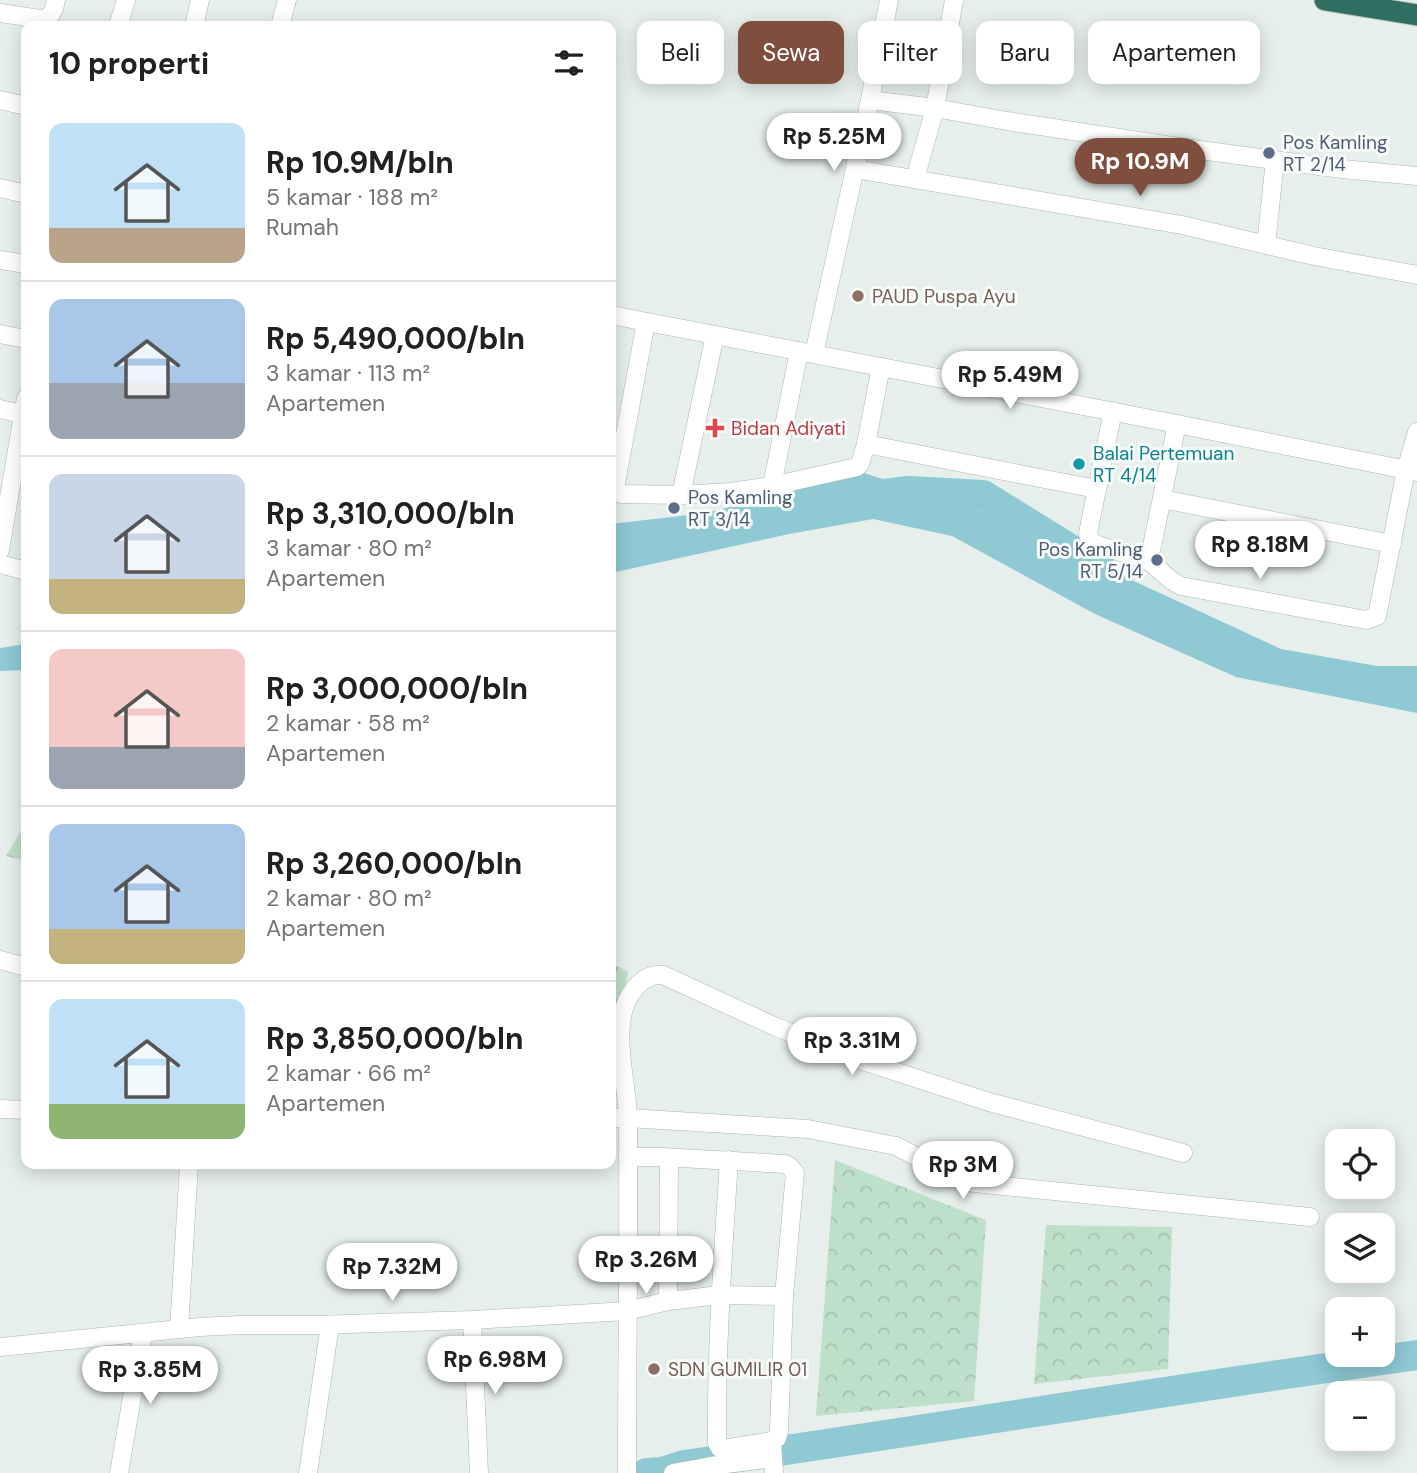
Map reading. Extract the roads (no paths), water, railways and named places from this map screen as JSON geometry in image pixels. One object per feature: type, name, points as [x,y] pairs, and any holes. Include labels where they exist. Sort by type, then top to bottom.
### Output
[{"type":"highway","points":[[1325,0],[1417,15]]},
{"type":"street","points":[[0,13],[46,19],[50,17],[56,0]]},
{"type":"street","points":[[120,21],[126,0]]},
{"type":"street","points":[[195,21],[200,0]]},
{"type":"street","points":[[281,21],[287,0]]},
{"type":"street","points":[[772,486],[855,169],[889,0]]},
{"type":"street","points":[[915,179],[934,108],[954,0]]},
{"type":"street","points":[[0,100],[21,105]]},
{"type":"street","points":[[870,100],[1342,169],[1416,171]]},
{"type":"street","points":[[1266,245],[1275,160]]},
{"type":"street","points":[[855,169],[1182,225],[1314,256],[1417,275]]},
{"type":"street","points":[[0,188],[21,193]]},
{"type":"street","points":[[0,260],[21,263]]},
{"type":"street","points":[[616,316],[1411,471]]},
{"type":"street","points":[[616,483],[646,322]]},
{"type":"street","points":[[0,334],[21,338]]},
{"type":"street","points":[[681,495],[715,335]]},
{"type":"street","points":[[616,489],[626,495],[730,492],[772,486],[856,467],[860,464],[866,444],[881,367]]},
{"type":"street","points":[[0,409],[21,409]]},
{"type":"street","points":[[1113,411],[1088,537],[1098,545],[1149,561],[1181,586],[1366,620],[1377,616],[1411,471],[1417,432]]},
{"type":"street","points":[[0,550],[6,476],[21,423]]},
{"type":"street","points":[[1149,561],[1177,424]]},
{"type":"street","points":[[866,444],[1096,489]]},
{"type":"street","points":[[1162,499],[1392,544]]},
{"type":"street","points":[[0,564],[21,569]]},
{"type":"street","points":[[0,960],[21,966]]},
{"type":"street","points":[[627,1473],[628,1157],[619,1118],[621,1042],[622,1017],[626,1004],[644,979],[656,974],[672,978],[776,1027],[863,1060],[989,1102],[1183,1153]]},
{"type":"street","points":[[0,1110],[21,1110]]},
{"type":"street","points":[[619,1118],[808,1129],[896,1146],[965,1182],[1310,1217]]},
{"type":"street","points":[[628,1157],[785,1164],[795,1173],[784,1296],[779,1431],[773,1455]]},
{"type":"street","points":[[668,1301],[669,1158]]},
{"type":"street","points":[[729,1160],[716,1385],[718,1446],[723,1449],[773,1455]]},
{"type":"street","points":[[179,1329],[188,1169]]},
{"type":"street","points":[[0,1348],[179,1329],[472,1320],[627,1311],[668,1301],[720,1295],[784,1296]]},
{"type":"street","points":[[472,1320],[479,1473]]},
{"type":"street","points":[[308,1473],[330,1325]]},
{"type":"street","points":[[119,1473],[143,1333]]},
{"type":"street","points":[[673,1473],[711,1469],[773,1455]]},
{"type":"water","points":[[864,473],[1024,525],[1136,582],[1281,649],[1377,666],[1417,666],[1417,713],[1236,677],[1095,614],[952,536],[873,519],[789,534],[616,572],[616,523],[706,513]]},
{"type":"water","points":[[21,645],[21,670],[0,671],[0,648]]},
{"type":"waterway","points":[[884,494],[908,491],[983,495],[1101,568]]},
{"type":"waterway","points":[[647,1473],[662,1472],[684,1465],[1417,1355]]},
{"type":"place","name":"Pos Kamling RT 2/14","points":[[1269,153]]},
{"type":"place","name":"PAUD Puspa Ayu","points":[[858,296]]},
{"type":"place","name":"Bidan Adiyati","points":[[715,428]]},
{"type":"place","name":"Balai Pertemuan RT 4/14","points":[[1079,464]]},
{"type":"place","name":"Pos Kamling RT 3/14","points":[[674,508]]},
{"type":"place","name":"Pos Kamling RT 5/14","points":[[1157,560]]},
{"type":"place","name":"SDN GUMILIR 01","points":[[654,1369]]}]
